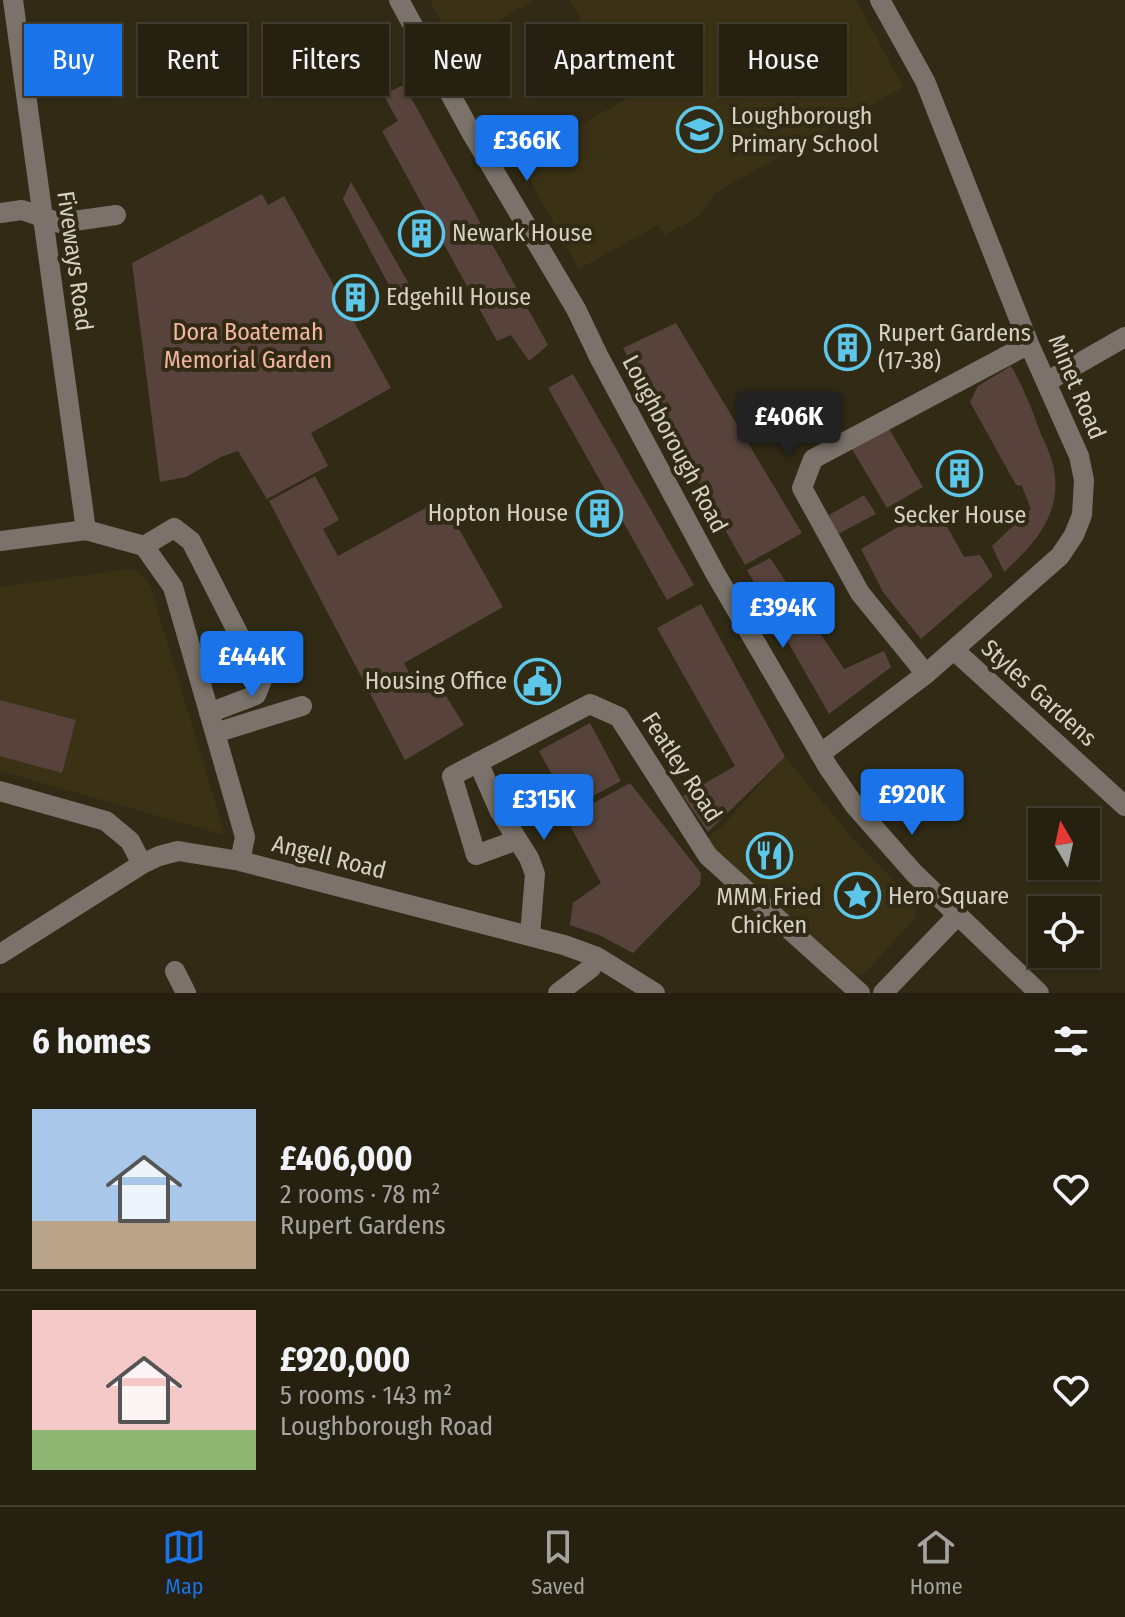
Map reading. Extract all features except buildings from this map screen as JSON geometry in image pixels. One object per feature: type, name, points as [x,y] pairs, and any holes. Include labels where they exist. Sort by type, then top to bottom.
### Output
[{"type":"street","name":"Fiveways Road","points":[[13,0],[86,530]]},
{"type":"street","name":"Loughborough Road","points":[[399,0],[472,134],[576,309],[715,573],[820,754],[855,806],[914,873],[1039,993]]},
{"type":"street","name":"Minet Road","points":[[820,754],[926,674],[1060,556],[1074,535],[1082,515],[1084,480],[1079,456],[1029,344],[925,81],[880,0]]},
{"type":"street","points":[[0,213],[22,210],[60,223],[116,215]]},
{"type":"street","points":[[1048,381],[1125,337]]},
{"type":"street","points":[[926,674],[860,593],[802,488],[813,459],[1029,344]]},
{"type":"street","points":[[144,546],[174,528],[191,541],[262,680],[256,695],[209,713]]},
{"type":"street","points":[[0,541],[86,530],[144,546],[173,587],[245,837],[240,861]]},
{"type":"street","name":"Styles Gardens","points":[[954,650],[1125,806]]},
{"type":"street","name":"Featley Road","points":[[517,840],[476,855],[452,776],[590,704],[619,717],[708,856],[860,993]]},
{"type":"street","points":[[215,733],[302,706]]},
{"type":"street","points":[[478,762],[500,812],[529,858],[535,874],[530,935]]},
{"type":"street","points":[[0,791],[106,821],[130,841],[142,864]]},
{"type":"street","name":"Angell Road","points":[[0,954],[142,864],[178,851],[240,861],[530,935],[597,957],[655,993]]},
{"type":"street","points":[[883,993],[957,916]]},
{"type":"street","points":[[558,993],[591,968],[597,957]]},
{"type":"street","points":[[175,971],[186,993]]},
{"type":"shaded area","points":[[534,0],[493,24],[442,24],[430,2]]},
{"type":"shaded area","name":"Loughborough Primary School","points":[[570,0],[856,0],[903,87],[715,193],[698,217],[665,235],[658,225],[579,269],[519,160],[626,99],[624,96],[703,96],[703,24],[584,24]]},
{"type":"shaded area","points":[[130,569],[149,582],[225,835],[0,771],[0,587]]},
{"type":"shaded area","points":[[785,757],[849,834],[918,906],[915,918],[865,973],[853,976],[738,875],[706,839],[723,825]]},
{"type":"green space","points":[[404,85],[405,96],[410,96],[548,345],[529,361],[511,335],[497,341],[382,131],[398,121],[384,96],[389,96],[389,91]]},
{"type":"green space","points":[[351,182],[417,298],[414,310],[401,308],[343,199]]},
{"type":"green space","name":"Dora Boatemah Memorial Garden","points":[[262,194],[268,205],[284,196],[391,388],[311,433],[328,466],[267,499],[238,451],[186,477],[160,482],[132,263]]},
{"type":"green space","points":[[676,323],[802,533],[745,565],[623,348]]},
{"type":"green space","points":[[1011,366],[1050,454],[1055,486],[1054,501],[1043,527],[1026,551],[1004,572],[992,546],[1031,509],[1022,486],[1016,485],[970,402],[978,386]]},
{"type":"green space","points":[[573,374],[694,585],[667,600],[548,388]]},
{"type":"green space","points":[[888,427],[923,487],[887,508],[852,449]]},
{"type":"green space","points":[[315,476],[339,520],[323,529],[338,556],[442,499],[503,607],[404,663],[418,689],[436,680],[464,725],[405,760],[269,501]]},
{"type":"green space","points":[[864,495],[876,514],[838,534],[829,515]]},
{"type":"green space","points":[[935,505],[964,557],[980,555],[993,576],[921,639],[883,592],[861,549]]},
{"type":"green space","points":[[770,558],[844,669],[884,651],[891,667],[829,714],[747,570]]},
{"type":"green space","points":[[701,604],[785,757],[708,832],[683,796],[735,766],[657,628]]},
{"type":"green space","points":[[0,700],[76,720],[62,773],[0,756]]},
{"type":"green space","points":[[590,723],[621,781],[570,808],[539,751]]},
{"type":"green space","points":[[630,783],[701,873],[700,885],[633,953],[599,935],[570,925],[573,903],[601,883],[566,818]]},
{"type":"place","name":"Loughborough Primary School","points":[[700,130]]},
{"type":"place","name":"Newark House","points":[[421,233]]},
{"type":"place","name":"Edgehill House","points":[[355,297]]},
{"type":"place","name":"Rupert Gardens (17-38)","points":[[847,347]]},
{"type":"place","name":"Secker House","points":[[960,473]]},
{"type":"place","name":"Hopton House","points":[[599,513]]},
{"type":"place","name":"Housing Office","points":[[538,681]]},
{"type":"place","name":"MMM Fried Chicken","points":[[769,855]]},
{"type":"place","name":"Hero Square","points":[[857,896]]}]
